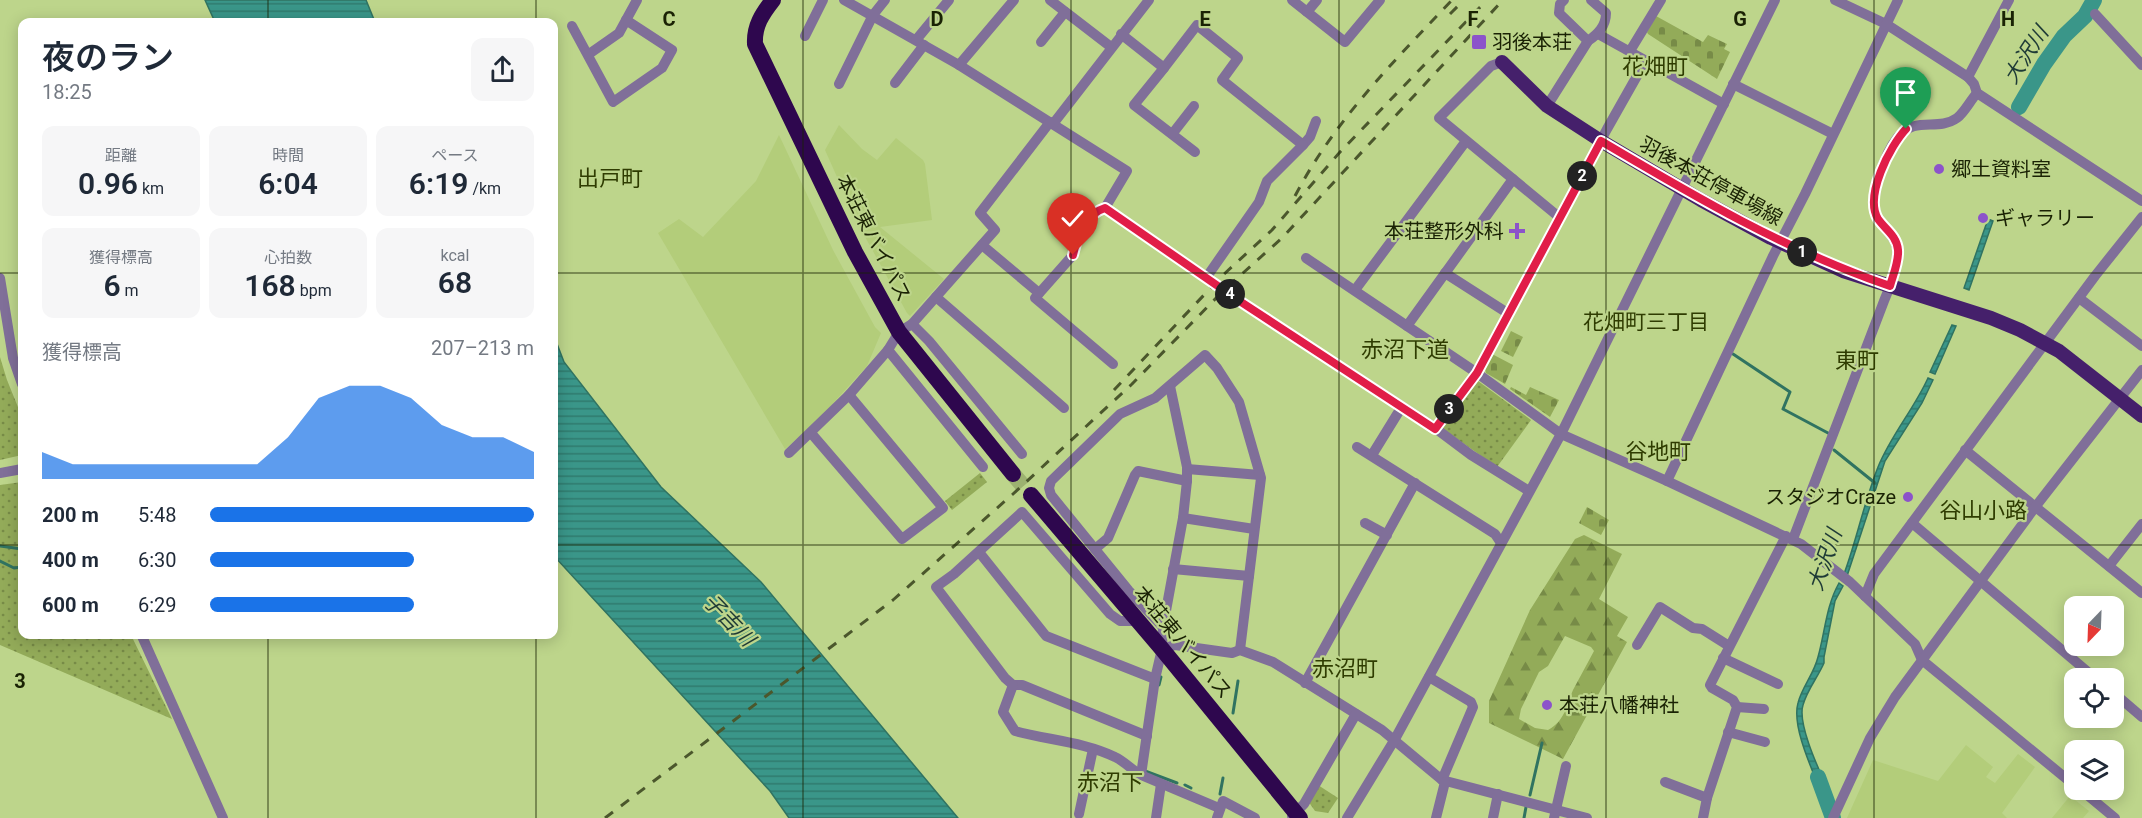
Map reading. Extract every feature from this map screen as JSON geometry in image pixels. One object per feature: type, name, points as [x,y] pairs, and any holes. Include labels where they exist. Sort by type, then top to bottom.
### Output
[{"type":"highway","name":"本荘東バイパス","points":[[773,0],[758,22],[754,32],[755,44],[855,252],[905,328],[1013,474]]},
{"type":"highway","name":"本荘東バイパス","points":[[1031,495],[1162,649],[1295,816]]},
{"type":"main road","name":"羽後本荘停車場線","points":[[1502,62],[1547,106],[1601,141],[1779,242],[1843,271],[1991,318],[2046,343],[2142,416]]},
{"type":"street","points":[[589,54],[619,33],[637,0]]},
{"type":"street","points":[[805,36],[823,0]]},
{"type":"street","points":[[844,0],[959,65],[1126,171],[1105,208],[1096,211],[1078,236],[1073,255],[1035,298],[1113,364]]},
{"type":"street","points":[[838,84],[873,15],[885,0]]},
{"type":"street","points":[[895,83],[949,0]]},
{"type":"street","points":[[959,65],[1014,0]]},
{"type":"street","points":[[1050,0],[1111,47]]},
{"type":"street","points":[[789,453],[849,395],[905,328],[936,297],[995,230],[980,213],[1149,0]]},
{"type":"street","points":[[1292,0],[1345,42],[1380,0]]},
{"type":"street","points":[[1307,12],[1317,0]]},
{"type":"street","points":[[1564,0],[1560,4],[1559,13],[1588,41]]},
{"type":"street","points":[[1547,106],[1588,41],[1598,34],[1604,24],[1606,13],[1592,0]]},
{"type":"street","points":[[1630,51],[1660,0]]},
{"type":"street","points":[[1347,818],[1395,739],[1528,490],[1561,434],[1775,0]]},
{"type":"street","points":[[1835,0],[1886,24],[1968,77],[1977,93],[2142,201]]},
{"type":"street","points":[[1666,481],[1779,242],[1805,194],[1898,0]]},
{"type":"street","points":[[1968,77],[2009,0]]},
{"type":"street","points":[[1041,42],[1065,12]]},
{"type":"street","points":[[2095,14],[2142,65]]},
{"type":"street","points":[[572,26],[613,102],[662,68],[672,50],[626,20]]},
{"type":"street","points":[[1195,152],[1134,105],[1197,26],[1238,58],[1221,80],[1303,145]]},
{"type":"street","points":[[1121,34],[1164,68]]},
{"type":"street","points":[[1598,34],[1724,104]]},
{"type":"street","points":[[1435,429],[1477,373],[1646,60]]},
{"type":"street","points":[[1502,62],[1491,66],[1439,118],[1559,218]]},
{"type":"street","points":[[1733,84],[1833,134]]},
{"type":"street","points":[[1703,818],[1707,798],[1737,707],[1733,700],[1710,685],[1789,537],[1890,286],[1898,250],[1894,238],[1878,219],[1874,210],[1873,198],[1876,187],[1896,140],[1906,129],[1917,124],[1947,123],[1957,118],[1977,93]]},
{"type":"street","points":[[1173,133],[1194,106]]},
{"type":"street","points":[[1206,278],[1259,202],[1267,180],[1310,137],[1316,121]]},
{"type":"street","points":[[1355,290],[1466,141]]},
{"type":"street","points":[[1407,326],[1513,179]]},
{"type":"street","points":[[1105,208],[1471,455],[1528,490]]},
{"type":"street","points":[[1865,596],[1874,574],[2142,217]]},
{"type":"street","points":[[982,245],[1039,293]]},
{"type":"street","points":[[1306,258],[1477,373],[1561,434],[1789,537],[1865,596],[1915,644],[1922,660],[2064,777]]},
{"type":"street","points":[[1445,273],[1509,314]]},
{"type":"street","points":[[0,278],[13,358],[18,372]]},
{"type":"street","points":[[936,297],[1064,408]]},
{"type":"street","points":[[2079,298],[2142,346]]},
{"type":"street","points":[[905,328],[929,341],[1022,454]]},
{"type":"street","points":[[888,350],[983,467]]},
{"type":"street","points":[[1163,627],[1095,549],[1051,495],[1049,488],[1051,481],[1120,414],[1155,398],[1205,355],[1217,368],[1239,402],[1260,475],[1240,650]]},
{"type":"street","points":[[1834,816],[1856,765],[1881,717],[2036,506],[2142,370]]},
{"type":"street","points":[[1141,775],[1155,679],[1162,649],[1163,627],[1184,518],[1187,481],[1170,386]]},
{"type":"street","points":[[811,433],[902,539],[944,508],[849,395]]},
{"type":"street","points":[[1372,455],[1401,408]]},
{"type":"street","points":[[1357,447],[1495,534],[1501,543]]},
{"type":"street","points":[[1965,450],[2142,593]]},
{"type":"street","points":[[1186,469],[1260,475]]},
{"type":"street","points":[[0,472],[18,470]]},
{"type":"street","points":[[1095,549],[1108,538],[1138,471],[1187,481]]},
{"type":"street","points":[[1305,683],[1415,483]]},
{"type":"street","points":[[1138,621],[1120,621],[1110,614],[1022,512],[954,574],[936,587],[1005,678],[1013,685],[1022,685],[1148,736]]},
{"type":"street","points":[[1184,518],[1254,529]]},
{"type":"street","points":[[1365,523],[1387,535]]},
{"type":"street","points":[[1912,523],[2084,668]]},
{"type":"street","points":[[2109,566],[2142,524]]},
{"type":"street","points":[[979,552],[1046,636],[1155,679]]},
{"type":"street","points":[[1173,569],[1249,576]]},
{"type":"street","points":[[1637,645],[1660,607],[1693,628],[1702,629],[1729,646]]},
{"type":"street","points":[[143,639],[223,818]]},
{"type":"street","points":[[1162,649],[1175,645],[1232,653],[1240,650],[1273,662],[1395,739],[1444,781],[1498,794],[1555,813],[1587,818]]},
{"type":"street","points":[[1723,658],[1778,684]]},
{"type":"street","points":[[1429,677],[1471,702],[1473,708],[1444,781],[1436,818]]},
{"type":"street","points":[[1013,685],[1003,712],[1015,731],[1093,748],[1117,757],[1141,775],[1218,813],[1223,801],[1255,818]]},
{"type":"street","points":[[2124,702],[2142,717]]},
{"type":"street","points":[[1737,707],[1764,709]]},
{"type":"street","points":[[1295,816],[1356,714]]},
{"type":"street","points":[[1728,732],[1766,742]]},
{"type":"street","points":[[1079,814],[1093,748]]},
{"type":"street","points":[[1555,813],[1566,766]]},
{"type":"street","points":[[1665,782],[1707,798]]},
{"type":"street","points":[[1156,818],[1161,784]]},
{"type":"street","points":[[1493,818],[1498,794]]},
{"type":"street","points":[[2093,800],[2115,818]]},
{"type":"shaded area","points":[[839,125],[862,149],[877,160],[896,138],[925,164],[932,220],[880,227],[944,279],[910,316],[858,224],[825,150]]},
{"type":"shaded area","points":[[779,135],[833,250],[875,327],[881,333],[867,366],[816,422],[785,449],[658,233],[679,219],[703,237],[756,181]]},
{"type":"shaded area","points":[[1966,745],[1993,767],[1986,777],[1995,783],[2018,754],[2035,767],[2002,813],[2007,818],[1847,818],[1873,760],[1938,781]]},
{"type":"shaded area","points":[[2067,800],[2075,800],[2089,811],[2083,818],[2052,818]]},
{"type":"green space","points":[[1656,16],[1703,42],[1708,35],[1727,44],[1724,49],[1730,52],[1717,79],[1648,34]]},
{"type":"green space","points":[[1511,331],[1523,337],[1513,357],[1501,351]]},
{"type":"green space","points":[[1492,354],[1513,365],[1505,384],[1486,373],[1485,369]]},
{"type":"green space","points":[[0,357],[18,407],[18,456],[0,460]]},
{"type":"green space","points":[[1478,381],[1531,420],[1497,467],[1443,429],[1443,424],[1472,383]]},
{"type":"green space","points":[[1511,387],[1526,395],[1530,387],[1559,400],[1550,417],[1510,389]]},
{"type":"green space","points":[[980,473],[987,482],[952,510],[945,501]]},
{"type":"green space","points":[[18,483],[18,639],[133,639],[172,719],[0,645],[0,485]]},
{"type":"green space","points":[[1587,507],[1609,520],[1601,535],[1579,523]]},
{"type":"green space","points":[[1584,535],[1622,554],[1599,599],[1628,617],[1617,636],[1627,642],[1563,759],[1489,723],[1489,701],[1530,610],[1575,539]],"holes":[[[1565,636],[1591,647],[1594,651],[1558,722],[1548,730],[1535,728],[1519,719],[1521,709],[1539,672],[1548,666]]]},
{"type":"green space","points":[[1318,785],[1338,798],[1328,813],[1315,811],[1308,801]]},
{"type":"water","points":[[205,0],[366,0],[373,18],[213,18]]},
{"type":"water","points":[[1988,219],[1993,221],[1969,290],[1964,288]]},
{"type":"water","points":[[1952,325],[1956,326],[1935,374],[1930,372]]},
{"type":"water","name":"子吉川","points":[[558,346],[564,362],[661,487],[761,582],[958,818],[789,818],[770,791],[558,560]]},
{"type":"water","points":[[1928,378],[1933,380],[1922,403],[1885,461],[1847,576],[1844,574],[1878,467]]},
{"type":"water","points":[[1839,583],[1843,586],[1835,601],[1824,663],[1807,694],[1802,713],[1810,748],[1828,790],[1824,800],[1801,738],[1797,713],[1800,697],[1816,663],[1828,610]]},
{"type":"waterway","name":"大沢川","points":[[2019,107],[2044,64],[2064,36],[2085,16],[2094,0]]},
{"type":"waterway","points":[[1733,354],[1790,392],[1783,409],[1828,433]]},
{"type":"waterway","points":[[1834,450],[1875,483]]},
{"type":"waterway","points":[[0,546],[18,548]]},
{"type":"waterway","points":[[0,561],[14,568],[18,568]]},
{"type":"waterway","points":[[1159,685],[1161,677]]},
{"type":"waterway","points":[[1233,713],[1238,681]]},
{"type":"waterway","points":[[1530,795],[1542,743]]},
{"type":"waterway","points":[[1145,771],[1177,783]]},
{"type":"waterway","name":"大沢川","points":[[1818,777],[1833,818]]},
{"type":"waterway","points":[[1220,794],[1223,778]]},
{"type":"waterway","points":[[1185,785],[1191,788]]},
{"type":"waterway","points":[[1524,818],[1526,807]]},
{"type":"tunnel","points":[[1013,474],[1031,495]]},
{"type":"railway","points":[[1295,196],[1328,142],[1366,93],[1452,0]]},
{"type":"railway","points":[[1450,14],[1464,0]]},
{"type":"railway","points":[[1114,390],[1222,276],[1272,230],[1340,152],[1487,0]]},
{"type":"railway","points":[[605,818],[893,600],[1013,494],[1132,384],[1224,290],[1282,238],[1503,0]]},
{"type":"place","name":"羽後本荘","points":[[1479,42]]},
{"type":"place","name":"郷土資料室","points":[[1939,169]]},
{"type":"place","name":"ギャラリー","points":[[1983,218]]},
{"type":"place","name":"本荘整形外科","points":[[1517,231]]},
{"type":"place","name":"スタジオCraze","points":[[1908,497]]},
{"type":"place","name":"本荘八幡神社","points":[[1547,705]]},
{"type":"district","name":"花畑町","points":[[1655,66]]},
{"type":"district","name":"出戸町","points":[[610,178]]},
{"type":"district","name":"花畑町三丁目","points":[[1646,322]]},
{"type":"district","name":"赤沼下道","points":[[1405,349]]},
{"type":"district","name":"東町","points":[[1857,360]]},
{"type":"district","name":"谷地町","points":[[1658,451]]},
{"type":"district","name":"谷山小路","points":[[1983,510]]},
{"type":"district","name":"赤沼町","points":[[1345,668]]},
{"type":"district","name":"赤沼下","points":[[1110,782]]},
{"type":"route","points":[[1073,255],[1078,236],[1096,211],[1105,208],[1241,302],[1435,429],[1477,373],[1601,141],[1771,238],[1843,271],[1890,286],[1898,250],[1894,238],[1878,219],[1874,210],[1873,198],[1896,140],[1906,129]]}]
